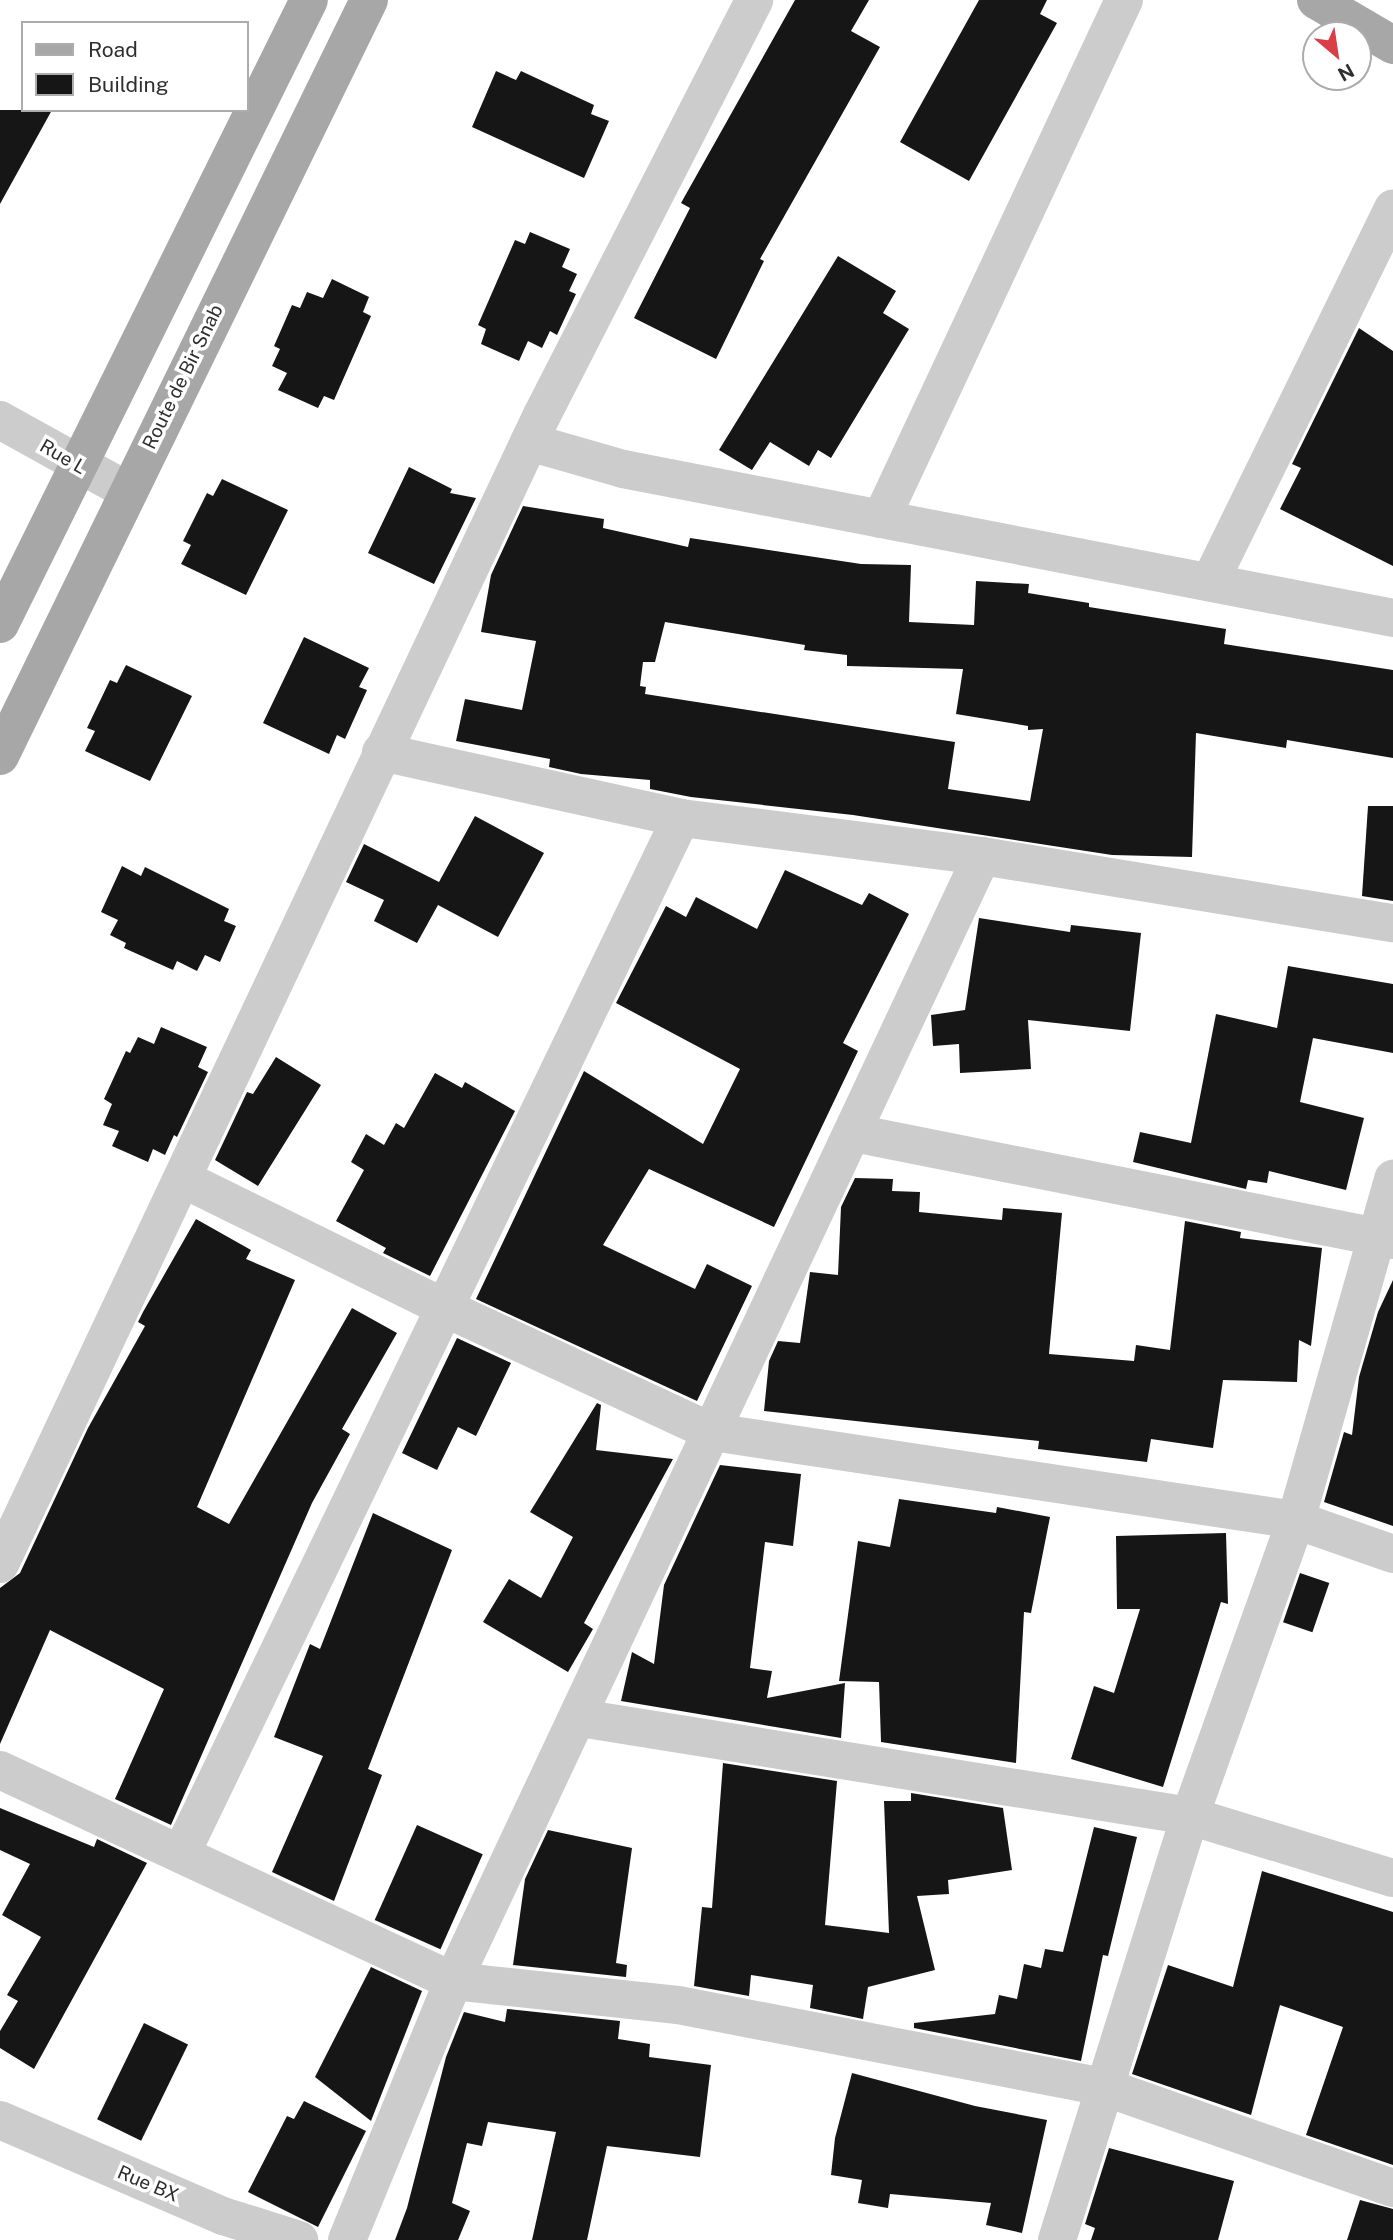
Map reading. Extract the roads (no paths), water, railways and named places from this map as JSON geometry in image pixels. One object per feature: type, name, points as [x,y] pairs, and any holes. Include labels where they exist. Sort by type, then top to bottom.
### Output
[{"type":"main road","points":[[0,624],[80,468],[309,0]]},
{"type":"main road","name":"Route de Bir Snab","points":[[1,751],[14,699],[128,491],[369,0]]},
{"type":"main road","points":[[1316,0],[1393,45]]},
{"type":"street","points":[[0,1564],[356,816],[381,752],[529,442],[754,0]]},
{"type":"street","points":[[881,519],[1124,0]]},
{"type":"street","points":[[1210,582],[1393,208]]},
{"type":"street","name":"Rue L","points":[[0,420],[80,468],[128,491]]},
{"type":"street","points":[[529,442],[623,470],[1393,618]]},
{"type":"street","points":[[381,752],[681,818],[982,856],[1393,923]]},
{"type":"street","points":[[181,1854],[447,1309],[681,818]]},
{"type":"street","points":[[347,2240],[453,1981],[580,1718],[982,856]]},
{"type":"street","points":[[854,1133],[1384,1237]]},
{"type":"street","points":[[183,1179],[447,1309],[712,1432],[1296,1520],[1393,1554]]},
{"type":"street","points":[[1057,2240],[1107,2088],[1190,1816],[1296,1520],[1384,1237],[1393,1179]]},
{"type":"street","points":[[580,1718],[1190,1816],[1393,1878]]},
{"type":"street","points":[[0,1770],[453,1981],[678,2005],[1107,2088],[1393,2188]]},
{"type":"street","name":"Rue BX","points":[[0,2120],[225,2228],[299,2240]]}]
